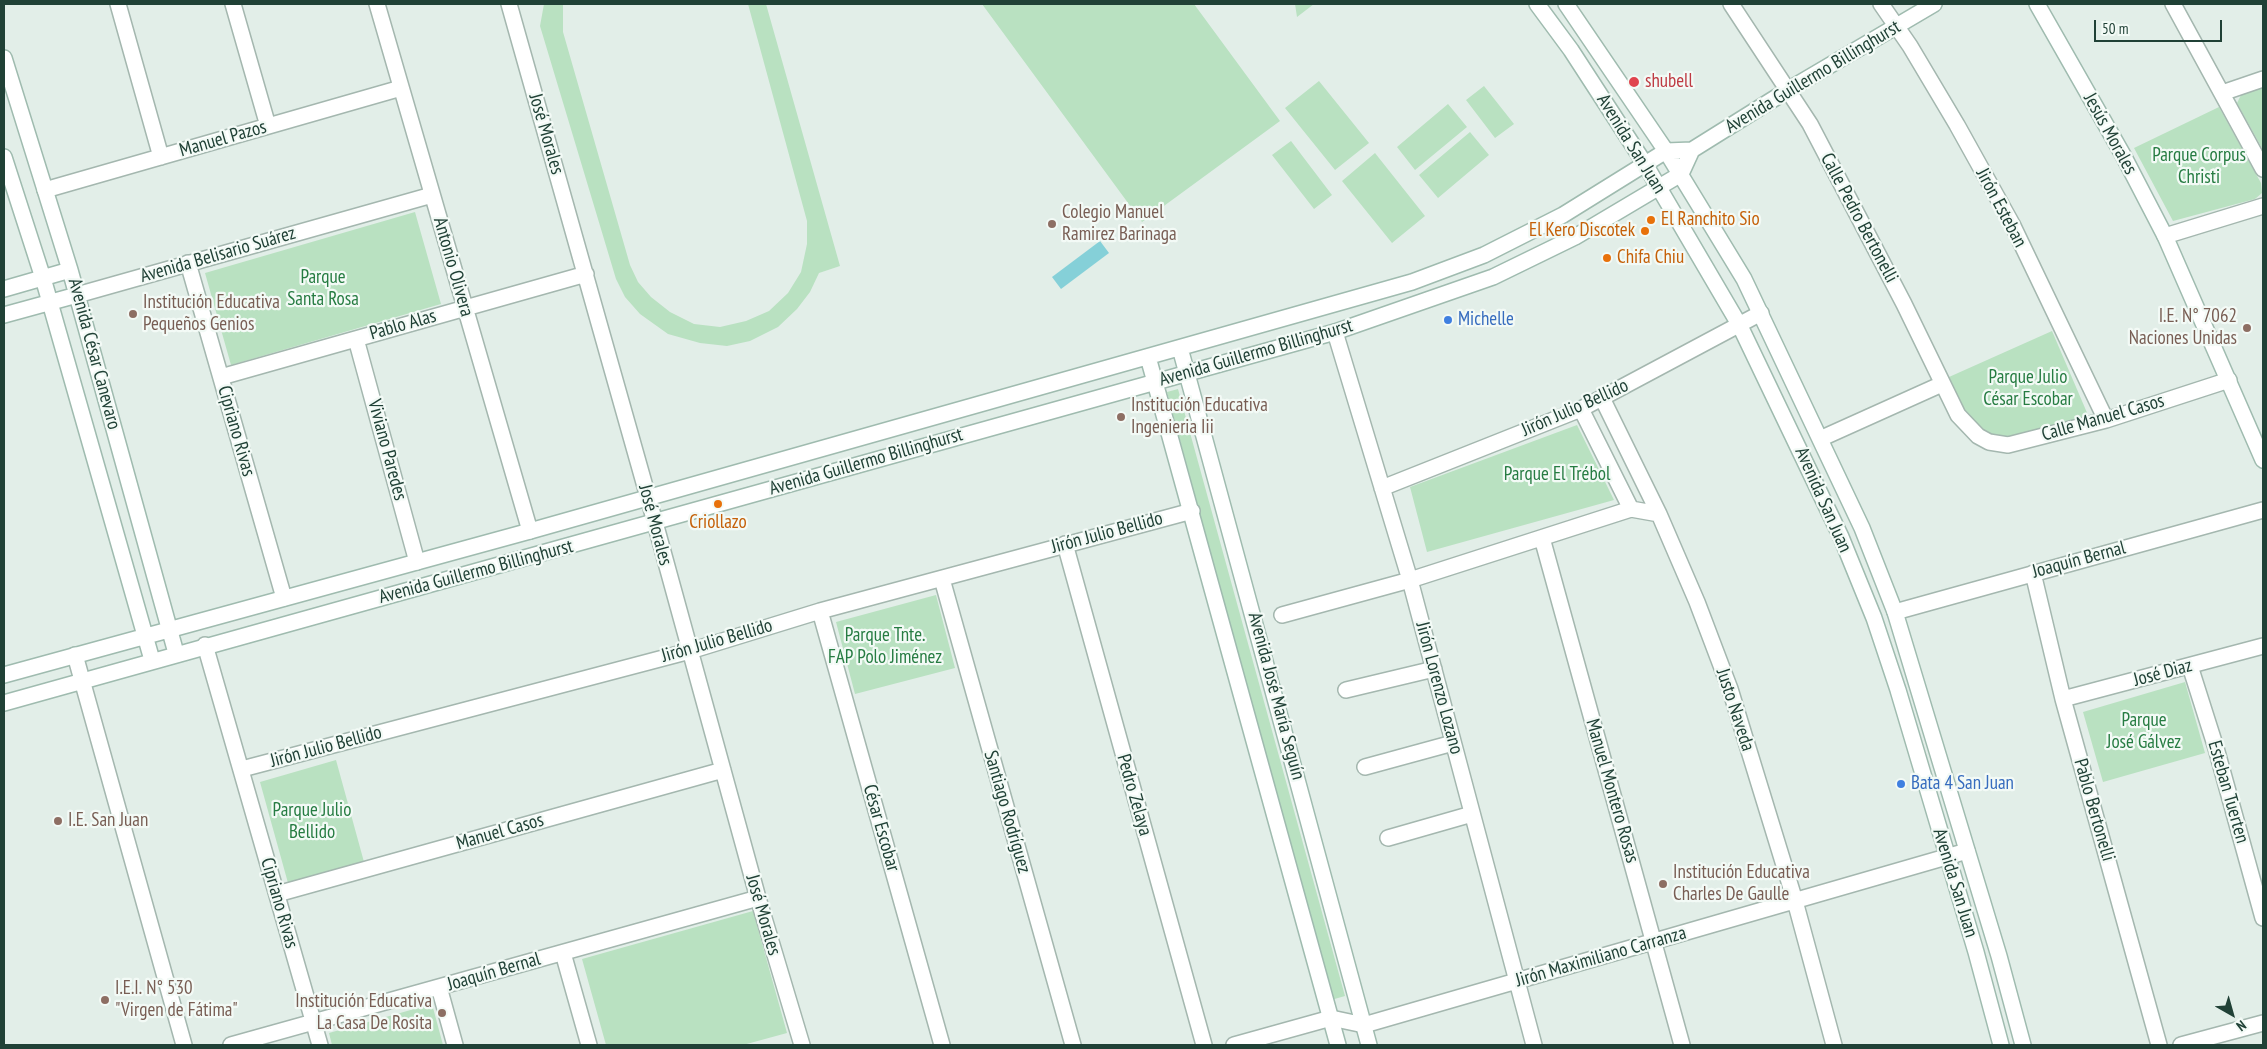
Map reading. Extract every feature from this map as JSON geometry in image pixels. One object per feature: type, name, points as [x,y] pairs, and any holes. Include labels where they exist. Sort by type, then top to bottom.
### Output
[{"type":"street","points":[[118,4],[161,157]]},
{"type":"street","points":[[233,4],[268,126]]},
{"type":"street","name":"Antonio Olivera","points":[[377,4],[530,531]]},
{"type":"street","name":"José Morales","points":[[509,4],[586,274],[758,898],[802,1045]]},
{"type":"street","name":"Avenida San Juan","points":[[1537,4],[1571,50],[1645,164],[1740,326],[1841,537],[1874,618],[1898,690],[1946,857],[1976,952],[2001,1045]]},
{"type":"street","name":"Avenida San Juan","points":[[1566,4],[1666,151],[1744,279],[1822,438],[1862,528],[1895,612],[2023,1045]]},
{"type":"street","name":"Calle Pedro Bertonelli","points":[[1731,4],[1810,124],[1864,227],[1942,384],[1965,424],[1978,436]]},
{"type":"street","name":"Jirón Esteban","points":[[1881,4],[1897,26],[1957,125],[2012,224],[2106,420]]},
{"type":"street","name":"Avenida Guillermo Billinghurst","points":[[4,675],[530,531],[1403,285],[1484,255],[1563,215],[1666,151],[1692,150],[1788,90],[1934,4]]},
{"type":"street","name":"Jesús Morales","points":[[2037,4],[2123,155],[2165,236],[2263,460]]},
{"type":"street","points":[[2173,4],[2263,169]]},
{"type":"street","name":"Avenida César Canevaro","points":[[4,58],[77,294],[176,653]]},
{"type":"street","points":[[2222,93],[2263,79]]},
{"type":"street","name":"Manuel Pazos","points":[[45,190],[401,88]]},
{"type":"street","points":[[1680,174],[1692,150]]},
{"type":"street","name":"Avenida César Canevaro","points":[[4,157],[43,278],[152,660]]},
{"type":"street","name":"Avenida Guillermo Billinghurst","points":[[4,702],[205,645],[537,556],[1335,332],[1493,277],[1575,237],[1680,174]]},
{"type":"street","name":"Avenida Belisario Suárez","points":[[4,315],[432,195]]},
{"type":"street","points":[[2165,236],[2263,206]]},
{"type":"street","name":"Cipriano Rivas","points":[[188,263],[284,598]]},
{"type":"street","points":[[4,289],[70,270]]},
{"type":"street","name":"Pablo Alas","points":[[220,377],[586,274]]},
{"type":"street","name":"Jirón Julio Bellido","points":[[1382,488],[1582,409],[1740,326],[1761,313]]},
{"type":"street","name":"Jirón Lorenzo Lozano","points":[[1335,332],[1410,580],[1534,1045]]},
{"type":"street","name":"Viviano Paredes","points":[[356,338],[417,562]]},
{"type":"street","name":"Avenida José María Seguín","points":[[1180,348],[1369,1045]]},
{"type":"street","name":"Avenida José María Seguín","points":[[1148,357],[1192,510],[1338,1045]]},
{"type":"street","name":"Calle Manuel Casos","points":[[1978,436],[1989,442],[2008,445],[2106,420],[2229,380]]},
{"type":"street","points":[[1822,438],[1942,384]]},
{"type":"street","name":"Justo Naveda","points":[[1602,398],[1659,514],[1730,689],[1795,901],[1834,1045]]},
{"type":"street","points":[[1582,409],[1631,509]]},
{"type":"street","points":[[1282,615],[1410,580],[1631,509],[1659,514]]},
{"type":"street","name":"Jirón Julio Bellido","points":[[242,769],[690,651],[820,611],[1192,510]]},
{"type":"street","name":"Joaquín Bernal","points":[[1895,612],[2263,510]]},
{"type":"street","name":"Manuel Montero Rosas","points":[[1542,538],[1682,1045]]},
{"type":"street","name":"Pedro Zelaya","points":[[1065,544],[1204,1045]]},
{"type":"street","name":"Pablo Bertonelli","points":[[2033,573],[2063,699],[2159,1045]]},
{"type":"street","name":"Santiago Rodríguez","points":[[942,579],[1073,1045]]},
{"type":"street","name":"César Escobar","points":[[820,611],[942,1045]]},
{"type":"street","name":"Cipriano Rivas","points":[[205,645],[320,1045]]},
{"type":"street","name":"José Diaz","points":[[2063,699],[2263,646]]},
{"type":"street","points":[[76,655],[184,1045]]},
{"type":"street","name":"Esteban Tuerten","points":[[2190,666],[2216,748],[2263,918]]},
{"type":"street","points":[[1346,690],[1434,669]]},
{"type":"street","points":[[1365,767],[1453,743]]},
{"type":"street","name":"Manuel Casos","points":[[277,894],[723,770]]},
{"type":"street","points":[[1388,838],[1472,814]]},
{"type":"street","name":"Jirón Maximiliano Carranza","points":[[1234,1045],[1331,1018],[1364,1025],[1967,851]]},
{"type":"street","name":"Joaquín Bernal","points":[[231,1045],[758,898]]},
{"type":"street","points":[[563,952],[589,1045]]},
{"type":"street","points":[[439,988],[455,1045]]},
{"type":"street","points":[[2181,1045],[2263,1023]]},
{"type":"green space","points":[[544,4],[563,4],[563,32],[630,265],[638,282],[651,297],[670,312],[694,324],[720,327],[746,321],[769,311],[788,293],[801,272],[807,244],[807,221],[748,4],[766,4],[840,266],[819,273],[810,292],[797,309],[778,327],[750,341],[727,346],[700,343],[668,334],[640,314],[625,297],[616,279],[540,26]]},
{"type":"green space","points":[[982,4],[1194,4],[1280,121],[1142,222]]},
{"type":"green space","points":[[1295,4],[1314,4],[1297,17]]},
{"type":"green space","points":[[1319,81],[1369,143],[1335,170],[1285,108]]},
{"type":"green space","points":[[1484,86],[1514,124],[1495,138],[1466,100]]},
{"type":"green space","points":[[2263,87],[2263,150],[2237,103],[2241,95]]},
{"type":"green space","points":[[1448,104],[1467,127],[1415,170],[1397,147]]},
{"type":"green space","name":"Parque Corpus Christi","points":[[2219,107],[2261,183],[2262,193],[2255,199],[2173,221],[2134,148]]},
{"type":"green space","points":[[1470,132],[1489,155],[1438,198],[1419,175]]},
{"type":"green space","points":[[1291,141],[1332,195],[1314,209],[1272,155]]},
{"type":"green space","points":[[1375,153],[1425,216],[1392,243],[1342,181]]},
{"type":"green space","name":"Parque Santa Rosa","points":[[415,212],[441,304],[231,365],[205,273]]},
{"type":"green space","name":"Parque Julio César Escobar","points":[[2052,331],[2088,415],[2008,441],[1992,439],[1968,417],[1949,377]]},
{"type":"green space","points":[[1178,389],[1345,996],[1331,1000],[1167,392]]},
{"type":"green space","name":"Parque El Trébol","points":[[1577,425],[1614,500],[1427,552],[1410,487]]},
{"type":"green space","name":"Parque Tnte. FAP Polo Jiménez","points":[[936,595],[955,668],[855,694],[836,622]]},
{"type":"green space","name":"Parque José Gálvez","points":[[2185,682],[2205,753],[2103,782],[2083,712]]},
{"type":"green space","name":"Parque Julio Bellido","points":[[336,760],[364,862],[288,883],[260,782]]},
{"type":"green space","points":[[753,911],[787,1033],[743,1045],[606,1045],[582,959]]},
{"type":"green space","points":[[432,1004],[443,1045],[332,1045],[329,1033]]},
{"type":"water","points":[[1100,241],[1109,253],[1061,289],[1052,277]]},
{"type":"place","name":"shubell","points":[[1634,82]]},
{"type":"place","name":"El Ranchito Sio","points":[[1651,220]]},
{"type":"place","name":"Colegio Manuel Ramirez Barinaga","points":[[1052,224]]},
{"type":"place","name":"El Kero Discotek","points":[[1645,231]]},
{"type":"place","name":"Chifa Chiu","points":[[1607,258]]},
{"type":"place","name":"Institución Educativa Pequeños Genios","points":[[133,314]]},
{"type":"place","name":"Michelle","points":[[1448,320]]},
{"type":"place","name":"I.E. N° 7062 Naciones Unidas","points":[[2247,328]]},
{"type":"place","name":"Institución Educativa Ingenieria Iii","points":[[1121,417]]},
{"type":"place","name":"Criollazo","points":[[718,504]]},
{"type":"place","name":"Bata 4 San Juan","points":[[1901,784]]},
{"type":"place","name":"I.E. San Juan","points":[[58,821]]},
{"type":"place","name":"Institución Educativa Charles De Gaulle","points":[[1663,884]]},
{"type":"place","name":"I.E.I. N° 530 \"Virgen de Fátima\"","points":[[105,1000]]},
{"type":"place","name":"Institución Educativa La Casa De Rosita","points":[[442,1013]]}]
